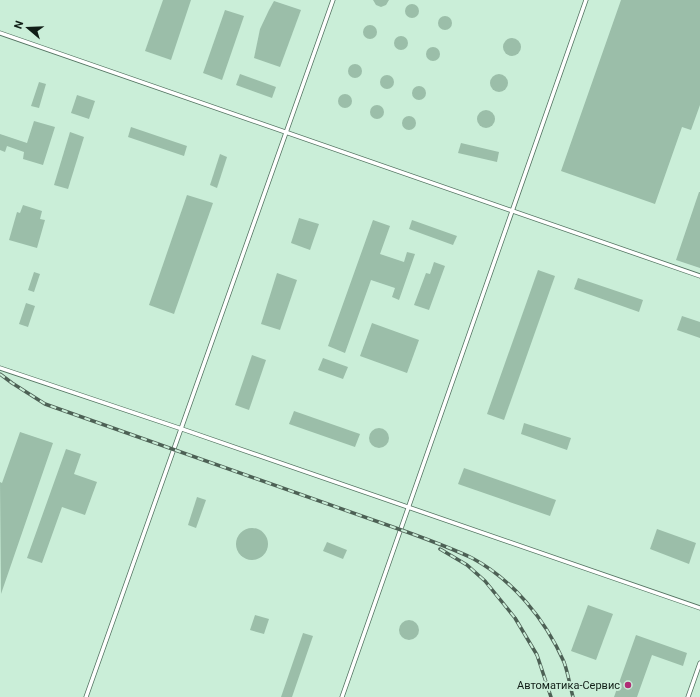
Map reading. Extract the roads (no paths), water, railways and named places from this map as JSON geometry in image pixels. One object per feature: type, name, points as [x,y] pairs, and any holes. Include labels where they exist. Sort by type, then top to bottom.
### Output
[{"type":"lane","points":[[86,697],[333,0]]},
{"type":"lane","points":[[342,697],[586,0]]},
{"type":"lane","points":[[0,33],[700,276]]},
{"type":"lane","points":[[0,368],[700,607]]},
{"type":"lane","points":[[688,697],[700,663]]},
{"type":"railway","points":[[0,374],[45,404],[407,532],[448,547],[472,558],[501,577],[514,589],[537,616],[564,662],[573,697]]},
{"type":"railway","points":[[440,549],[467,565],[485,581],[515,618],[537,655],[551,697]]},
{"type":"place","name":"Автоматика-Сервис","points":[[628,685]]}]
